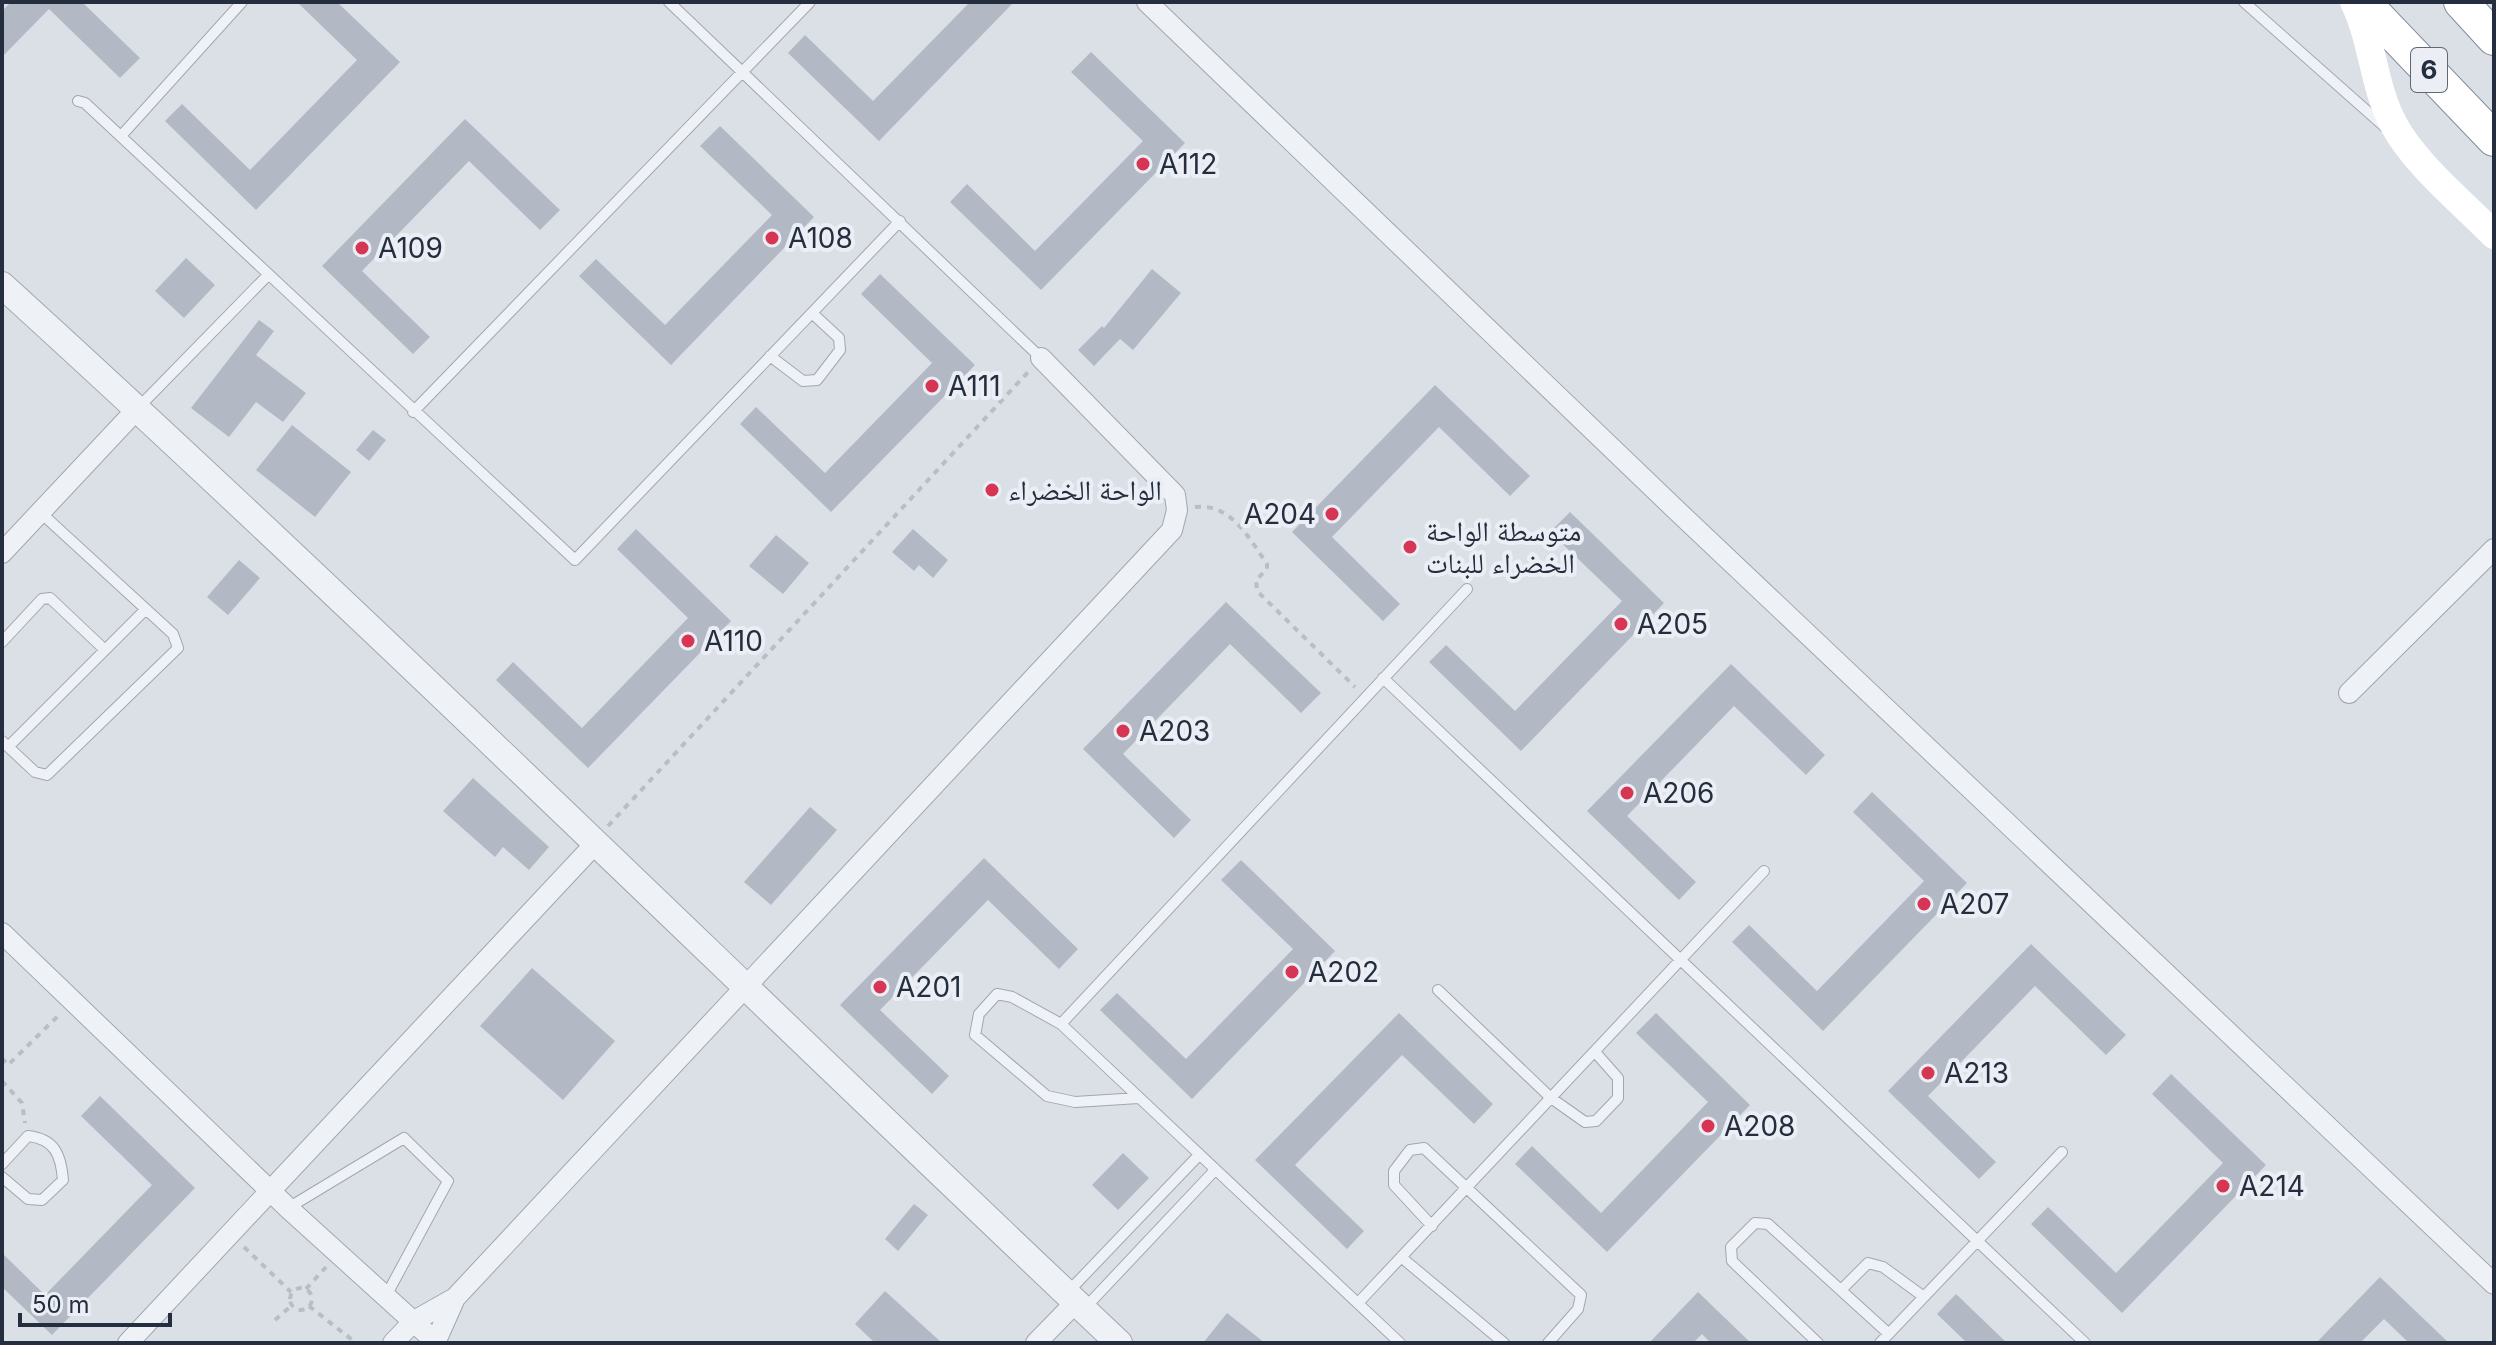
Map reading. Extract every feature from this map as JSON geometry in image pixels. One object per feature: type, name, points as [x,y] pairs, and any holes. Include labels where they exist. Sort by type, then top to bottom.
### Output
[{"type":"highway","name":"6","points":[[2363,2],[2494,139]]},
{"type":"highway","name":"6","points":[[2461,2],[2494,38]]},
{"type":"main road","points":[[2354,2],[2368,38],[2380,91],[2395,127],[2416,155],[2494,235]]},
{"type":"street","points":[[1147,2],[1672,506],[2494,1284]]},
{"type":"street","points":[[2,285],[138,408],[748,986],[1119,1343]]},
{"type":"street","points":[[393,1343],[414,1321],[455,1298],[1172,530],[1177,510],[1175,495],[1041,358]]},
{"type":"street","points":[[2,553],[138,408]]},
{"type":"street","points":[[2349,693],[2494,549]]},
{"type":"street","points":[[128,1343],[595,844]]},
{"type":"street","points":[[2,933],[271,1192],[436,1343],[455,1298]]},
{"type":"street","points":[[1036,1343],[1076,1302]]},
{"type":"lane","points":[[121,136],[242,2]]},
{"type":"lane","points":[[669,2],[1041,358]]},
{"type":"lane","points":[[413,412],[810,2]]},
{"type":"lane","points":[[2244,2],[2416,155]]},
{"type":"lane","points":[[78,101],[85,103],[121,136],[413,412],[575,560],[900,221]]},
{"type":"lane","points":[[138,408],[268,275]]},
{"type":"lane","points":[[770,356],[803,381],[817,380],[840,350],[839,338],[812,313]]},
{"type":"lane","points":[[40,512],[146,609],[173,634],[178,648],[47,775],[35,772],[5,744],[146,609]]},
{"type":"lane","points":[[1061,1024],[1467,589]]},
{"type":"lane","points":[[2,642],[42,599],[50,598],[105,650]]},
{"type":"lane","points":[[1383,678],[2085,1343]]},
{"type":"lane","points":[[1358,1303],[1764,871]]},
{"type":"lane","points":[[1438,990],[1551,1098],[1585,1122],[1596,1121],[1618,1098],[1618,1078],[1595,1052]]},
{"type":"lane","points":[[1139,1098],[1075,1102],[1047,1096],[975,1035],[979,1014],[997,994],[1012,997],[1061,1024],[1400,1343]]},
{"type":"lane","points":[[2,1164],[28,1136],[42,1138],[61,1158],[63,1180],[42,1200],[28,1199],[2,1177]]},
{"type":"lane","points":[[288,1208],[404,1138],[448,1181],[386,1296]]},
{"type":"lane","points":[[1432,1226],[1394,1185],[1394,1171],[1410,1150],[1424,1148],[1581,1295],[1578,1309],[1548,1343]]},
{"type":"lane","points":[[1818,1343],[1732,1261],[1731,1247],[1755,1223],[1768,1224],[1841,1290],[1885,1340],[2062,1152]]},
{"type":"lane","points":[[1076,1302],[1199,1155]]},
{"type":"lane","points":[[1076,1302],[1215,1170]]},
{"type":"lane","points":[[1401,1257],[1504,1343]]},
{"type":"lane","points":[[1841,1290],[1868,1263],[1883,1267],[1924,1297]]},
{"type":"path","points":[[595,844],[610,824],[1041,358]]},
{"type":"path","points":[[1177,510],[1200,506],[1221,510],[1237,523],[1267,564],[1267,569],[1256,580],[1257,591],[1366,697]]},
{"type":"path","points":[[2,1058],[8,1065],[73,1001]]},
{"type":"path","points":[[2,1081],[22,1103],[28,1136]]},
{"type":"path","points":[[231,1235],[291,1292]]},
{"type":"path","points":[[291,1306],[291,1292],[306,1289],[339,1254]]},
{"type":"path","points":[[291,1306],[304,1310],[309,1306],[312,1297],[306,1289]]},
{"type":"path","points":[[275,1320],[291,1306]]},
{"type":"path","points":[[309,1306],[356,1343]]},
{"type":"building","points":[[11,2],[82,2],[140,58],[120,78],[49,9],[2,57],[2,11]]},
{"type":"building","points":[[297,2],[337,2],[400,62],[256,210],[165,121],[182,104],[250,170],[357,60]]},
{"type":"building","points":[[970,2],[1014,2],[879,141],[788,53],[805,35],[873,101]]},
{"type":"building","name":"A112","points":[[1091,52],[1185,143],[1041,290],[950,202],[967,184],[1035,251],[1143,141],[1071,72]]},
{"type":"building","name":"A109","points":[[465,119],[560,210],[540,230],[469,161],[362,271],[430,337],[413,354],[322,266]]},
{"type":"building","name":"A108","points":[[720,126],[814,217],[671,365],[579,276],[596,259],[665,325],[772,215],[700,146]]},
{"type":"building","points":[[186,258],[215,285],[184,318],[155,291]]},
{"type":"building","points":[[1152,269],[1181,293],[1133,350],[1120,339],[1094,366],[1078,350],[1102,326],[1104,328]]},
{"type":"building","name":"A111","points":[[880,274],[975,365],[831,512],[740,424],[756,407],[825,473],[932,363],[861,294]]},
{"type":"building","points":[[259,320],[274,331],[256,355],[306,393],[283,422],[256,402],[229,437],[191,408]]},
{"type":"building","name":"A204","points":[[1435,385],[1530,476],[1510,496],[1439,427],[1332,537],[1400,604],[1383,621],[1292,532]]},
{"type":"building","points":[[292,425],[351,472],[315,517],[256,470]]},
{"type":"building","points":[[373,430],[386,440],[369,461],[356,450]]},
{"type":"building","name":"A205","points":[[1570,512],[1664,603],[1521,751],[1429,662],[1446,645],[1515,711],[1622,601],[1550,532]]},
{"type":"building","name":"A110","points":[[636,529],[731,621],[588,768],[496,680],[513,662],[582,728],[688,618],[617,549]]},
{"type":"building","points":[[913,529],[948,560],[933,578],[919,565],[914,571],[892,552]]},
{"type":"building","points":[[776,535],[809,563],[783,594],[749,566]]},
{"type":"building","points":[[239,560],[260,578],[228,615],[207,597]]},
{"type":"building","name":"A203","points":[[1226,602],[1321,693],[1301,713],[1230,644],[1123,754],[1191,820],[1174,838],[1083,749]]},
{"type":"building","name":"A206","points":[[1731,664],[1825,755],[1806,775],[1734,706],[1627,816],[1696,882],[1679,900],[1587,811]]},
{"type":"building","points":[[473,778],[549,847],[529,870],[503,847],[495,857],[443,811]]},
{"type":"building","name":"A207","points":[[1872,792],[1967,883],[1823,1031],[1732,942],[1749,925],[1817,991],[1924,881],[1853,812]]},
{"type":"building","points":[[810,807],[837,830],[771,905],[744,882]]},
{"type":"building","name":"A201","points":[[984,858],[1078,949],[1059,969],[988,900],[880,1010],[949,1076],[932,1094],[840,1005]]},
{"type":"building","name":"A202","points":[[1241,860],[1335,951],[1192,1099],[1100,1010],[1117,993],[1186,1059],[1293,949],[1221,880]]},
{"type":"building","name":"A213","points":[[2031,944],[2126,1035],[2106,1055],[2035,986],[1928,1096],[1996,1162],[1979,1179],[1888,1091]]},
{"type":"building","points":[[532,968],[615,1041],[563,1100],[480,1026]]},
{"type":"building","points":[[1399,1013],[1493,1104],[1474,1124],[1402,1055],[1295,1165],[1364,1231],[1347,1249],[1255,1160]]},
{"type":"building","name":"A208","points":[[1656,1013],[1750,1105],[1607,1252],[1515,1164],[1532,1146],[1601,1213],[1708,1102],[1636,1033]]},
{"type":"building","name":"A214","points":[[2171,1074],[2266,1165],[2122,1313],[2031,1224],[2048,1207],[2116,1273],[2223,1163],[2152,1094]]},
{"type":"building","points":[[100,1096],[195,1188],[52,1335],[2,1287],[2,1253],[45,1295],[152,1185],[81,1116]]},
{"type":"building","points":[[1123,1153],[1149,1178],[1118,1210],[1092,1185]]},
{"type":"building","points":[[914,1204],[928,1215],[898,1251],[885,1239]]},
{"type":"building","points":[[2380,1277],[2449,1343],[2409,1343],[2384,1319],[2360,1343],[2316,1343]]},
{"type":"building","points":[[885,1291],[942,1343],[875,1343],[855,1324]]},
{"type":"building","points":[[1698,1292],[1751,1343],[1711,1343],[1702,1334],[1693,1343],[1649,1343]]},
{"type":"building","points":[[1956,1294],[2007,1343],[1967,1343],[1937,1314]]},
{"type":"building","points":[[1227,1313],[1265,1343],[1203,1343]]},
{"type":"place","name":"A112","points":[[1143,164]]},
{"type":"place","name":"A108","points":[[772,238]]},
{"type":"place","name":"A109","points":[[362,248]]},
{"type":"place","name":"A111","points":[[932,386]]},
{"type":"place","name":"الواحة الخضراء","points":[[992,490]]},
{"type":"place","name":"A204","points":[[1332,514]]},
{"type":"place","name":"متوسطة الواحة الخضراء للبنات","points":[[1410,547]]},
{"type":"place","name":"A205","points":[[1621,624]]},
{"type":"place","name":"A110","points":[[688,641]]},
{"type":"place","name":"A203","points":[[1123,731]]},
{"type":"place","name":"A206","points":[[1627,793]]},
{"type":"place","name":"A207","points":[[1924,904]]},
{"type":"place","name":"A202","points":[[1292,972]]},
{"type":"place","name":"A201","points":[[880,987]]},
{"type":"place","name":"A213","points":[[1928,1073]]},
{"type":"place","name":"A208","points":[[1708,1126]]},
{"type":"place","name":"A214","points":[[2223,1186]]}]
